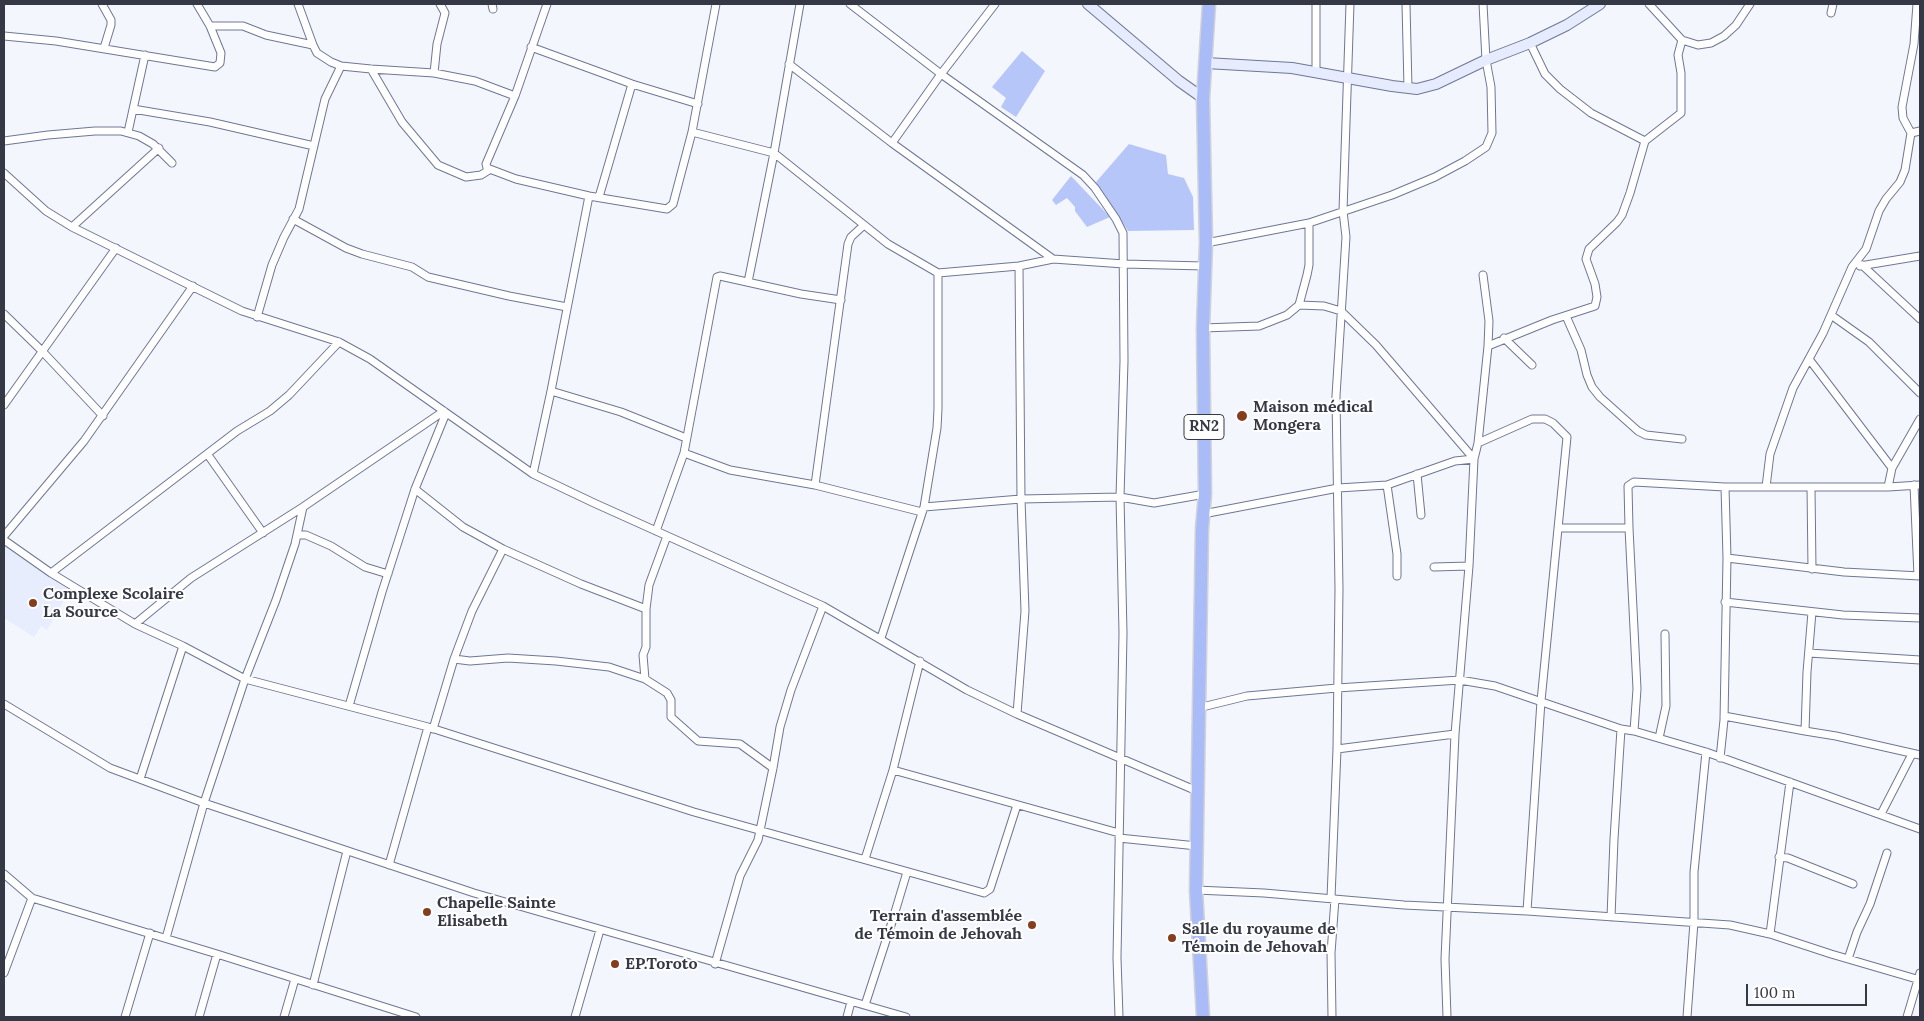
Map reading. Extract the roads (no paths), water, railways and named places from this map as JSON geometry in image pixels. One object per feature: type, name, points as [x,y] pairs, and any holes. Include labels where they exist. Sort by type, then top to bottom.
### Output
[{"type":"highway","name":"RN2","points":[[1203,1017],[1196,890],[1198,708],[1205,494],[1203,328],[1206,242],[1203,98],[1209,4]]},
{"type":"street","points":[[102,4],[111,20],[104,48]]},
{"type":"street","points":[[4,36],[104,48],[215,67],[220,63],[221,53],[210,26],[197,4]]},
{"type":"street","points":[[298,4],[317,53],[323,58],[341,66],[434,72],[475,81],[515,96]]},
{"type":"street","points":[[434,72],[437,44],[445,13],[440,4]]},
{"type":"street","points":[[548,4],[515,96],[486,164],[489,170],[516,179],[589,196],[670,208],[673,204],[692,132],[716,4]]},
{"type":"street","points":[[748,282],[774,153],[800,4]]},
{"type":"street","points":[[850,4],[941,74],[1083,175],[1095,188],[1123,233],[1124,361],[1120,497],[1123,633],[1117,958],[1119,1017]]},
{"type":"street","points":[[892,143],[941,74],[995,4]]},
{"type":"street","points":[[1089,4],[1179,81],[1203,98]]},
{"type":"street","points":[[1316,4],[1316,72]]},
{"type":"street","points":[[1332,1017],[1331,953],[1339,589],[1336,396],[1346,237],[1343,211],[1350,4]]},
{"type":"street","points":[[1406,4],[1408,88]]},
{"type":"street","points":[[1206,242],[1309,223],[1392,195],[1465,161],[1486,146],[1492,133],[1483,4]]},
{"type":"street","points":[[1649,4],[1682,40],[1698,45],[1724,36],[1736,25],[1750,4]]},
{"type":"street","points":[[1831,13],[1833,4]]},
{"type":"street","points":[[1766,487],[1770,454],[1794,388],[1831,315],[1852,267],[1866,249],[1886,199],[1900,182],[1905,170],[1911,133],[1903,118],[1902,107],[1914,44],[1918,4]]},
{"type":"street","points":[[1206,63],[1292,68],[1417,89],[1436,84],[1486,60],[1530,43],[1567,25],[1595,5]]},
{"type":"street","points":[[210,26],[243,26],[266,35],[313,45]]},
{"type":"street","points":[[1488,346],[1504,338],[1595,306],[1597,296],[1595,284],[1586,259],[1589,249],[1622,215],[1645,141],[1681,113],[1681,73],[1678,55],[1682,40]]},
{"type":"street","points":[[1530,43],[1545,74],[1560,89],[1591,113],[1645,141]]},
{"type":"street","points":[[531,47],[632,84],[698,104]]},
{"type":"street","points":[[128,132],[146,55]]},
{"type":"street","points":[[789,64],[892,143],[1052,259]]},
{"type":"street","points":[[257,317],[272,265],[299,209],[326,99],[341,66]]},
{"type":"street","points":[[371,69],[402,122],[438,165],[466,177],[481,175],[489,170]]},
{"type":"street","points":[[599,197],[632,84]]},
{"type":"street","points":[[133,110],[210,122],[314,146]]},
{"type":"street","points":[[4,141],[95,131],[128,132],[159,148],[172,164]]},
{"type":"street","points":[[1911,133],[1920,131]]},
{"type":"street","points":[[692,132],[774,153],[901,253],[938,273],[1019,266],[1052,259],[1124,264],[1204,266]]},
{"type":"street","points":[[72,228],[159,148]]},
{"type":"street","points":[[4,173],[46,211],[72,228],[257,317],[339,342],[370,359],[533,474],[656,532],[823,606],[967,690],[1017,714],[1197,791]]},
{"type":"street","points":[[533,474],[589,196]]},
{"type":"street","points":[[293,219],[346,248],[412,267],[434,278],[509,296],[567,307]]},
{"type":"street","points":[[1203,328],[1258,326],[1287,315],[1299,304],[1309,265],[1309,223]]},
{"type":"street","points":[[815,485],[848,244],[851,237],[864,225]]},
{"type":"street","points":[[4,405],[116,248]]},
{"type":"street","points":[[1852,267],[1920,256]]},
{"type":"street","points":[[1862,265],[1919,317]]},
{"type":"street","points":[[1017,714],[1025,611],[1021,500],[1019,266]]},
{"type":"street","points":[[880,638],[923,510],[938,409],[938,273]]},
{"type":"street","points":[[1447,1017],[1444,959],[1455,734],[1470,566],[1474,459],[1478,444],[1488,346],[1489,321],[1483,275]]},
{"type":"street","points":[[656,532],[684,453],[717,278],[720,276],[801,294],[840,300]]},
{"type":"street","points":[[194,286],[103,416],[4,538],[51,573],[135,624],[183,646],[245,679],[430,728],[694,812],[984,893],[988,892],[1017,805]]},
{"type":"street","points":[[1299,304],[1324,306],[1341,311],[1376,345],[1474,459]]},
{"type":"street","points":[[4,314],[103,416]]},
{"type":"street","points":[[1831,315],[1869,342],[1920,393]]},
{"type":"street","points":[[1566,316],[1581,350],[1592,387],[1600,397],[1638,431],[1646,435],[1682,439]]},
{"type":"street","points":[[1504,338],[1532,365]]},
{"type":"street","points":[[51,573],[237,431],[270,411],[339,342]]},
{"type":"street","points":[[1809,359],[1892,468]]},
{"type":"street","points":[[551,391],[621,412],[686,438]]},
{"type":"street","points":[[350,706],[415,489],[445,412]]},
{"type":"street","points":[[135,624],[190,578],[303,508],[445,412]]},
{"type":"street","points":[[1478,444],[1532,419],[1546,420],[1553,423],[1568,437],[1541,701],[1527,911]]},
{"type":"street","points":[[1888,487],[1892,468],[1920,419]]},
{"type":"street","points":[[684,453],[730,470],[815,485],[923,510],[1021,500],[1120,497],[1154,503],[1205,494]]},
{"type":"street","points":[[208,455],[262,534]]},
{"type":"street","points":[[1203,514],[1338,488],[1387,485],[1455,461],[1474,459]]},
{"type":"street","points":[[1417,474],[1421,515]]},
{"type":"street","points":[[1634,731],[1637,689],[1628,486],[1634,482],[1725,487],[1888,487],[1917,485],[1919,576],[1812,569],[1727,558]]},
{"type":"street","points":[[1387,485],[1397,554],[1397,576]]},
{"type":"street","points":[[1720,758],[1724,716],[1727,558],[1725,487]]},
{"type":"street","points":[[1811,487],[1812,569]]},
{"type":"street","points":[[415,489],[463,527],[504,549],[581,584],[646,609]]},
{"type":"street","points":[[166,938],[204,803],[245,679],[276,600],[298,535],[303,508]]},
{"type":"street","points":[[1559,528],[1629,528]]},
{"type":"street","points":[[298,535],[306,535],[331,546],[365,567],[388,574]]},
{"type":"street","points":[[645,679],[643,655],[650,579],[667,536]]},
{"type":"street","points":[[389,865],[430,728],[454,659],[472,611],[504,549]]},
{"type":"street","points":[[1434,567],[1470,566]]},
{"type":"street","points":[[1725,602],[1843,615],[1920,618]]},
{"type":"street","points":[[715,964],[740,876],[758,840],[774,768],[780,727],[788,698],[823,606]]},
{"type":"street","points":[[1805,732],[1808,653],[1812,612]]},
{"type":"street","points":[[1659,738],[1666,706],[1665,634]]},
{"type":"street","points":[[140,779],[183,646]]},
{"type":"street","points":[[1808,653],[1920,660]]},
{"type":"street","points":[[454,659],[470,661],[508,658],[556,661],[609,667],[645,679],[669,695],[671,700],[670,718],[698,741],[740,744],[774,768]]},
{"type":"street","points":[[865,859],[893,770],[920,661]]},
{"type":"street","points":[[1198,708],[1247,696],[1460,680],[1500,687],[1621,729],[1706,752],[1920,829]]},
{"type":"street","points":[[4,704],[110,768],[204,803],[474,893],[715,964],[906,1017]]},
{"type":"street","points":[[1724,716],[1805,732],[1836,736],[1920,756]]},
{"type":"street","points":[[1611,917],[1621,729]]},
{"type":"street","points":[[1337,748],[1455,734]]},
{"type":"street","points":[[1686,1017],[1694,922],[1694,872],[1706,752]]},
{"type":"street","points":[[1881,814],[1912,754]]},
{"type":"street","points":[[893,770],[1119,836],[1197,846]]},
{"type":"street","points":[[1770,934],[1790,782]]},
{"type":"street","points":[[313,985],[347,851]]},
{"type":"street","points":[[1848,959],[1857,932],[1870,904],[1887,852]]},
{"type":"street","points":[[1779,857],[1788,858],[1853,884]]},
{"type":"street","points":[[864,1005],[907,872]]},
{"type":"street","points":[[4,874],[32,898],[217,954],[396,1014],[416,1017]]},
{"type":"street","points":[[1196,890],[1333,898],[1446,908],[1527,911],[1730,925],[1770,934],[1848,959],[1920,977],[1907,1017]]},
{"type":"street","points":[[4,973],[32,898]]},
{"type":"street","points":[[575,1017],[600,930]]},
{"type":"street","points":[[125,1017],[150,934]]},
{"type":"street","points":[[199,1017],[217,954]]},
{"type":"street","points":[[284,1017],[295,979]]},
{"type":"street","points":[[847,1017],[851,1002]]},
{"type":"place","name":"Maison médical Mongera","points":[[1242,416]]},
{"type":"place","name":"Complexe Scolaire La Source","points":[[33,603]]},
{"type":"place","name":"Chapelle Sainte Elisabeth","points":[[427,912]]},
{"type":"place","name":"Terrain d'assemblée de Témoin de Jehovah","points":[[1032,925]]},
{"type":"place","name":"Salle du royaume de Témoin de Jehovah","points":[[1172,938]]},
{"type":"place","name":"EP.Toroto","points":[[615,964]]}]
